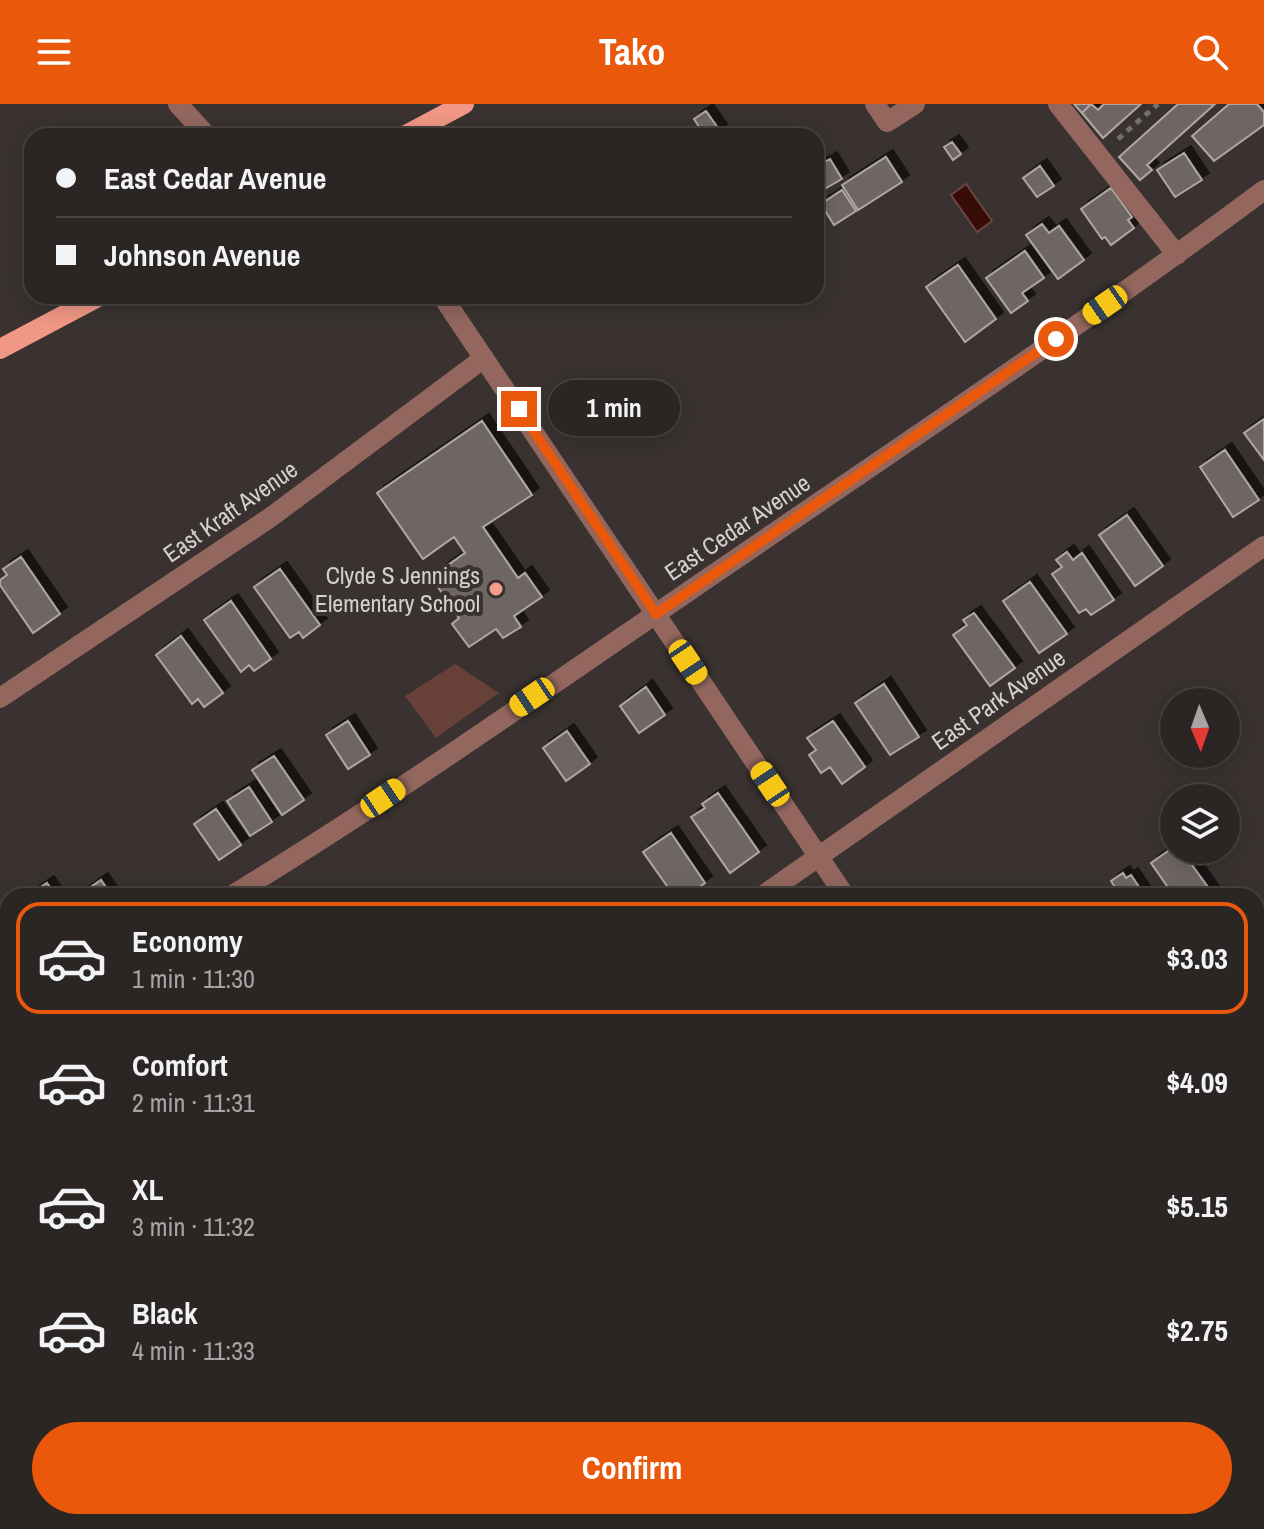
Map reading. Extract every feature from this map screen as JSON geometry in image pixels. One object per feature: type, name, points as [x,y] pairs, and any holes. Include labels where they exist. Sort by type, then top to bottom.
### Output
[{"type":"main road","points":[[419,128],[464,104]]},
{"type":"main road","points":[[0,349],[85,304]]},
{"type":"street","points":[[178,104],[200,128]]},
{"type":"street","points":[[875,104],[887,122],[915,104]]},
{"type":"street","points":[[1058,104],[1177,255]]},
{"type":"street","name":"East Cedar Avenue","points":[[244,888],[322,840],[656,614],[1177,255],[1264,190]]},
{"type":"street","points":[[447,304],[840,888]]},
{"type":"street","name":"East Kraft Avenue","points":[[0,698],[271,517],[484,358]]},
{"type":"street","name":"East Park Avenue","points":[[774,888],[1264,546]]},
{"type":"path","points":[[1118,139],[1158,104]]},
{"type":"shaded area","points":[[966,184],[992,221],[977,232],[951,195]]},
{"type":"shaded area","points":[[455,664],[499,693],[436,738],[405,696]]},
{"type":"building","points":[[1074,104],[1091,104],[1082,113]]},
{"type":"building","points":[[1091,104],[1098,110],[1104,104],[1141,104],[1103,138],[1082,113]]},
{"type":"building","points":[[1178,104],[1215,104],[1147,165],[1152,170],[1140,180],[1119,157]]},
{"type":"building","points":[[1229,104],[1257,104],[1264,112],[1264,125],[1214,161],[1192,136]]},
{"type":"building","points":[[706,111],[718,128],[700,128],[694,119]]},
{"type":"building","points":[[952,142],[961,154],[953,160],[944,147]]},
{"type":"building","points":[[1184,153],[1202,180],[1175,197],[1157,170]]},
{"type":"building","points":[[886,157],[902,182],[858,210],[842,185]]},
{"type":"building","points":[[830,159],[842,179],[824,189],[824,162]]},
{"type":"building","points":[[1040,166],[1054,186],[1037,197],[1023,178]]},
{"type":"building","points":[[1111,188],[1132,217],[1128,220],[1134,228],[1111,245],[1105,237],[1102,239],[1081,209]]},
{"type":"building","points":[[842,190],[856,211],[834,225],[824,209],[824,202]]},
{"type":"building","points":[[1042,224],[1049,233],[1059,226],[1084,260],[1058,279],[1026,235]]},
{"type":"building","points":[[1025,251],[1044,278],[1022,293],[1028,301],[1011,313],[986,278]]},
{"type":"building","points":[[958,265],[996,319],[965,342],[926,287]]},
{"type":"building","points":[[1264,419],[1264,460],[1244,433]]},
{"type":"building","name":"Clyde S Jennings Elementary School","points":[[482,421],[532,495],[483,527],[518,578],[525,573],[542,597],[514,616],[521,627],[503,638],[496,629],[469,647],[452,624],[459,618],[431,577],[465,553],[454,537],[423,559],[377,493]]},
{"type":"building","points":[[1225,450],[1259,500],[1233,517],[1200,467]]},
{"type":"building","points":[[1127,515],[1163,566],[1135,586],[1099,535]]},
{"type":"building","points":[[1067,552],[1073,560],[1082,553],[1114,600],[1091,615],[1086,609],[1079,613],[1052,574],[1062,567],[1056,560]]},
{"type":"building","points":[[21,557],[60,614],[33,633],[0,585],[0,580],[7,575],[3,569]]},
{"type":"building","points":[[280,569],[320,625],[303,638],[299,632],[290,638],[254,587]]},
{"type":"building","points":[[1030,582],[1067,634],[1039,653],[1003,601]]},
{"type":"building","points":[[231,601],[271,659],[254,671],[249,665],[241,672],[204,620]]},
{"type":"building","points":[[974,613],[1015,668],[990,686],[953,635],[967,625],[963,620]]},
{"type":"building","points":[[181,636],[223,693],[204,707],[198,699],[192,704],[156,655]]},
{"type":"building","points":[[884,684],[919,737],[890,755],[855,703]]},
{"type":"building","points":[[646,687],[665,715],[639,733],[620,706]]},
{"type":"building","points":[[348,721],[370,755],[348,769],[326,735]]},
{"type":"building","points":[[833,721],[865,767],[842,784],[830,767],[821,773],[809,755],[816,750],[807,738]]},
{"type":"building","points":[[567,731],[590,764],[566,781],[543,748]]},
{"type":"building","points":[[274,756],[304,800],[282,815],[252,770]]},
{"type":"building","points":[[249,787],[272,822],[250,836],[227,801]]},
{"type":"building","points":[[718,793],[759,852],[730,873],[691,817],[705,808],[702,804]]},
{"type":"building","points":[[216,809],[241,845],[219,860],[194,824]]},
{"type":"building","points":[[671,833],[705,883],[698,888],[668,888],[643,852]]},
{"type":"building","points":[[1160,857],[1160,864],[1191,864],[1209,888],[1168,888],[1151,863]]},
{"type":"building","points":[[1123,873],[1126,878],[1131,875],[1140,888],[1114,888],[1111,881]]},
{"type":"building","points":[[101,880],[106,888],[90,888]]},
{"type":"place","name":"Clyde S Jennings Elementary School","points":[[496,589]]},
{"type":"route","points":[[519,409],[656,614],[1056,339]]}]
